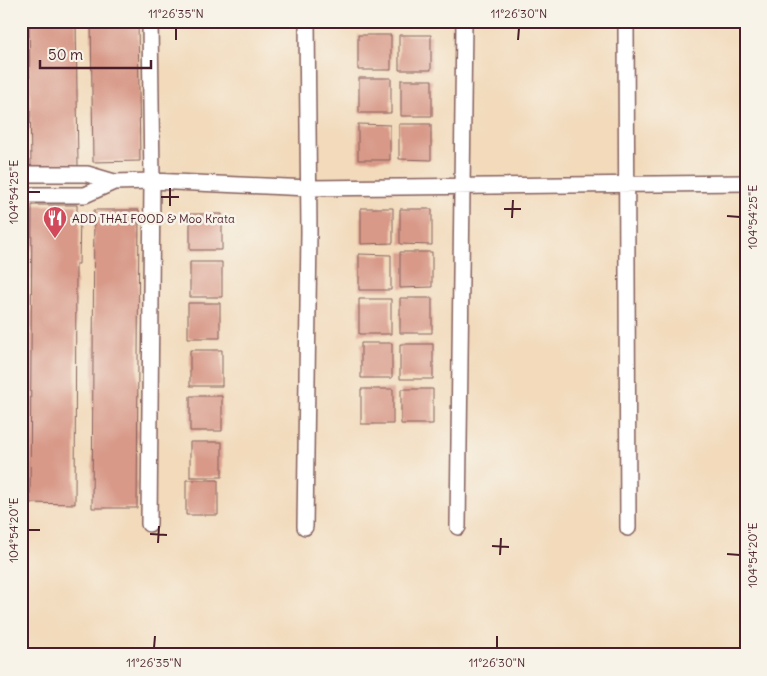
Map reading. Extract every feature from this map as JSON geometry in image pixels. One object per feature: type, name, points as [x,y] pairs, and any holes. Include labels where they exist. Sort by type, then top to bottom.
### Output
[{"type":"street","points":[[149,524],[152,181],[150,21]]},
{"type":"street","points":[[306,528],[309,232],[307,21]]},
{"type":"street","points":[[458,527],[464,21]]},
{"type":"street","points":[[626,21],[628,528]]},
{"type":"street","points":[[21,174],[87,174],[114,182],[152,181],[309,188],[746,183]]},
{"type":"street","points":[[21,195],[85,195],[114,182]]},
{"type":"building","points":[[29,21],[76,21],[78,166],[31,167]]},
{"type":"building","points":[[91,21],[138,21],[140,161],[93,162]]},
{"type":"building","points":[[361,21],[393,21],[393,26],[361,26]]},
{"type":"building","points":[[401,21],[433,21],[433,25],[401,25]]},
{"type":"building","points":[[358,35],[391,35],[391,70],[358,70]]},
{"type":"building","points":[[399,35],[431,35],[431,70],[399,70]]},
{"type":"building","points":[[359,78],[391,78],[391,113],[359,113]]},
{"type":"building","points":[[401,80],[432,80],[432,116],[401,116]]},
{"type":"building","points":[[358,124],[390,125],[390,160],[358,160]]},
{"type":"building","points":[[399,124],[431,124],[431,160],[399,159]]},
{"type":"building","points":[[32,205],[77,205],[77,214],[80,214],[79,264],[76,264],[75,504],[30,503]]},
{"type":"building","points":[[361,208],[393,208],[393,243],[361,244]]},
{"type":"building","points":[[400,209],[432,209],[432,245],[400,244]]},
{"type":"building","points":[[94,210],[139,210],[137,508],[92,508]]},
{"type":"building","points":[[190,214],[222,214],[222,250],[190,250]]},
{"type":"building","points":[[400,252],[432,252],[432,287],[400,288]]},
{"type":"building","points":[[359,254],[391,255],[391,290],[359,290]]},
{"type":"building","points":[[190,262],[222,262],[222,297],[190,297]]},
{"type":"building","points":[[400,298],[432,298],[432,333],[400,333]]},
{"type":"building","points":[[359,299],[391,299],[391,334],[359,334]]},
{"type":"building","points":[[188,303],[220,303],[220,338],[188,338]]},
{"type":"building","points":[[361,343],[392,343],[392,378],[361,378]]},
{"type":"building","points":[[400,344],[433,344],[433,379],[400,379]]},
{"type":"building","points":[[190,350],[222,350],[222,386],[190,386]]},
{"type":"building","points":[[361,389],[393,389],[393,424],[361,424]]},
{"type":"building","points":[[401,389],[433,389],[433,424],[401,424]]},
{"type":"building","points":[[190,396],[222,396],[222,431],[190,431]]},
{"type":"building","points":[[190,442],[222,442],[222,477],[190,477]]},
{"type":"building","points":[[186,480],[218,480],[218,515],[186,515]]},
{"type":"place","name":"ADD THAI FOOD & Moo Krata","points":[[55,239]]}]
